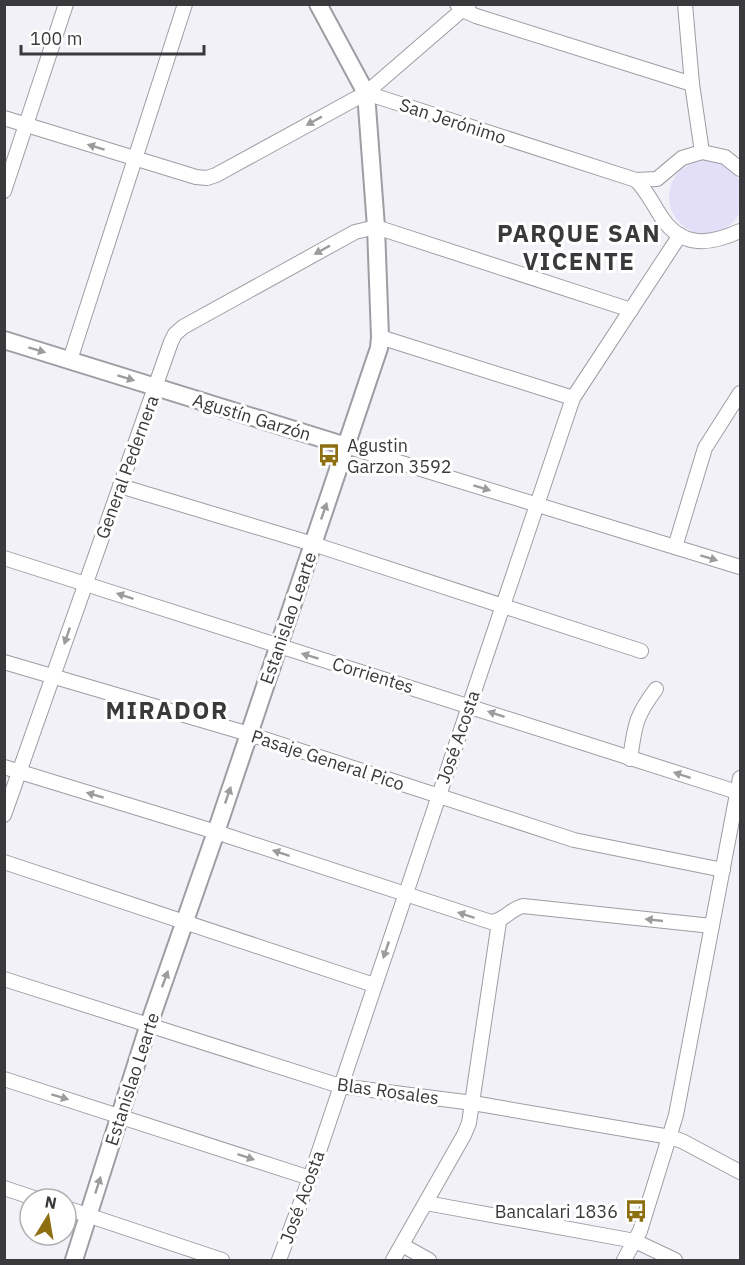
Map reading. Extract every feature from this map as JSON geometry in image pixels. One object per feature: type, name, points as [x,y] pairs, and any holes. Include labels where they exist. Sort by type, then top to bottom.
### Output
[{"type":"main road","points":[[318,4],[366,93]]},
{"type":"main road","name":"Estanislao Learte","points":[[74,1260],[149,1024],[376,358],[380,337],[376,227],[366,93]]},
{"type":"main road","name":"Agustín Garzón","points":[[4,340],[346,446]]},
{"type":"street","points":[[4,191],[66,4]]},
{"type":"street","points":[[70,360],[184,4]]},
{"type":"street","points":[[685,4],[692,84],[702,152]]},
{"type":"street","points":[[4,118],[135,159],[196,177],[207,178],[366,93],[463,6],[692,84]]},
{"type":"street","name":"San Jerónimo","points":[[366,93],[636,180]]},
{"type":"street","points":[[636,180],[657,179],[688,155],[702,152],[725,157],[741,169]]},
{"type":"street","points":[[659,213],[660,187],[671,167]]},
{"type":"street","points":[[636,180],[650,195],[669,226],[692,241],[705,243],[718,241],[739,230]]},
{"type":"street","points":[[376,227],[631,310]]},
{"type":"street","name":"General Pedernera","points":[[4,815],[175,334],[183,327],[355,232],[376,227]]},
{"type":"street","name":"José Acosta","points":[[279,1260],[310,1178],[404,894],[539,505],[573,398],[680,235]]},
{"type":"street","points":[[380,337],[573,398]]},
{"type":"street","points":[[675,547],[705,448],[741,393]]},
{"type":"street","name":"Agustín Garzón","points":[[346,446],[741,567]]},
{"type":"street","points":[[120,486],[313,544],[641,651]]},
{"type":"street","name":"Corrientes","points":[[4,558],[739,793]]},
{"type":"street","name":"Pasaje General Pico","points":[[4,662],[249,734],[574,840],[723,870]]},
{"type":"street","points":[[630,759],[639,713],[656,689]]},
{"type":"street","points":[[4,767],[216,832],[483,920],[499,922]]},
{"type":"street","points":[[624,1260],[635,1241],[676,1115],[741,778]]},
{"type":"street","points":[[4,862],[374,985]]},
{"type":"street","points":[[393,1260],[464,1135],[473,1104],[499,922],[516,908],[523,906],[712,926]]},
{"type":"street","name":"Blas Rosales","points":[[4,979],[340,1086],[473,1104],[670,1137],[741,1172]]},
{"type":"street","points":[[4,1079],[310,1178]]},
{"type":"street","points":[[426,1203],[635,1241],[675,1260]]},
{"type":"street","points":[[78,1212],[222,1260]]},
{"type":"street","points":[[402,1245],[429,1260]]},
{"type":"shaded area","points":[[706,160],[727,166],[737,176],[743,197],[737,218],[727,228],[706,234],[685,228],[675,218],[669,197],[675,176],[685,166]]},
{"type":"place","name":"Agustin Garzon 3592","points":[[329,455]]},
{"type":"place","name":"Bancalari 1836","points":[[636,1211]]},
{"type":"district","name":"PARQUE SAN VICENTE","points":[[579,247]]},
{"type":"district","name":"MIRADOR","points":[[167,710]]}]
